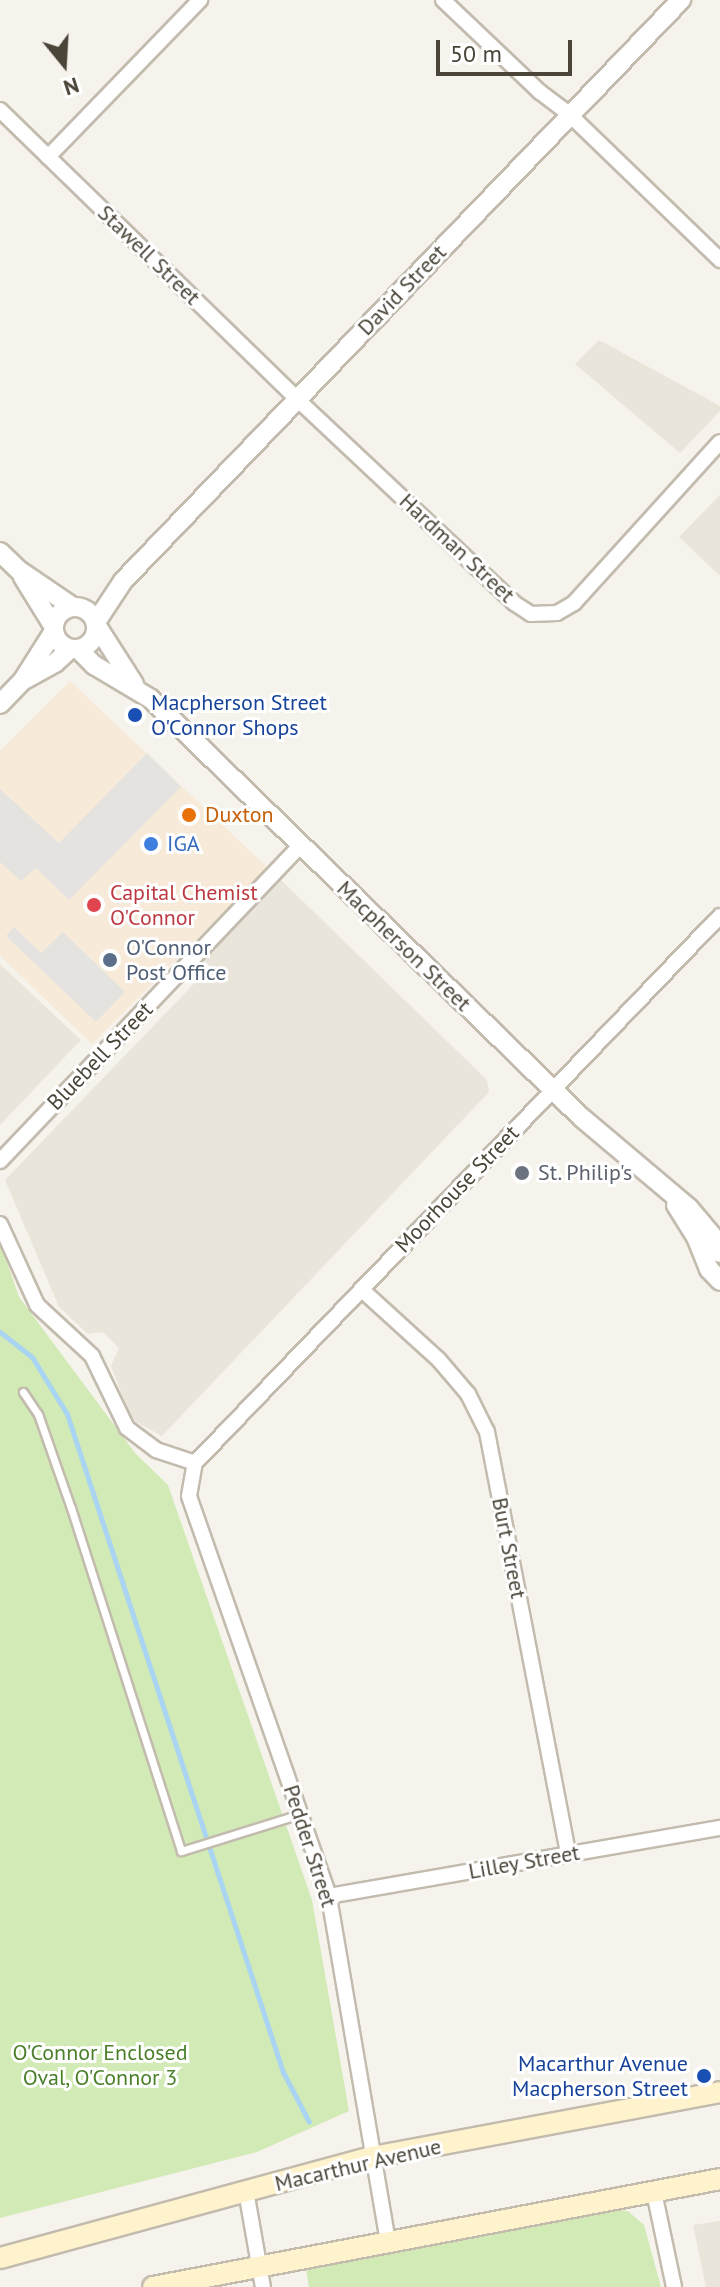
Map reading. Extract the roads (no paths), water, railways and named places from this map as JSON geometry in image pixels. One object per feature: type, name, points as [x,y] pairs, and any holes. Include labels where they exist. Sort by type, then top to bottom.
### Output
[{"type":"main road","name":"Macarthur Avenue","points":[[0,2258],[373,2157],[720,2092]]},
{"type":"main road","points":[[153,2287],[720,2179]]},
{"type":"street","points":[[48,157],[200,0]]},
{"type":"street","points":[[443,0],[540,92],[570,115],[720,260]]},
{"type":"street","name":"David Street","points":[[96,624],[123,581],[681,0]]},
{"type":"street","name":"Stawell Street","points":[[0,110],[297,399]]},
{"type":"street","name":"Hardman Street","points":[[297,399],[514,603],[531,614],[557,613],[574,603],[720,442]]},
{"type":"street","points":[[0,552],[20,571],[75,607],[88,611],[96,624],[93,640],[23,680]]},
{"type":"street","points":[[20,571],[58,641],[74,649]]},
{"type":"street","name":"David Street","points":[[75,607],[123,581]]},
{"type":"street","points":[[0,704],[23,680],[54,629],[60,613],[75,607]]},
{"type":"street","name":"Macpherson Street","points":[[96,624],[138,690],[553,1089],[674,1199],[678,1214],[714,1242],[709,1269],[720,1281]]},
{"type":"street","name":"Macpherson Street","points":[[74,649],[94,665],[138,690]]},
{"type":"street","name":"Bluebell Street","points":[[0,1161],[300,846]]},
{"type":"street","name":"Moorhouse Street","points":[[195,1463],[720,916]]},
{"type":"street","points":[[0,1224],[37,1305],[92,1356],[127,1428],[156,1450],[195,1463]]},
{"type":"street","name":"Burt Street","points":[[361,1289],[439,1360],[468,1394],[487,1432],[568,1854]]},
{"type":"street","name":"Pedder Street","points":[[195,1463],[189,1496],[329,1896],[388,2242]]},
{"type":"street","name":"Lilley Street","points":[[329,1896],[720,1828]]},
{"type":"street","points":[[246,2191],[263,2287]]},
{"type":"street","points":[[654,2192],[674,2287]]},
{"type":"lane","points":[[23,1392],[38,1414],[71,1508],[181,1851],[300,1814]]},
{"type":"lane","points":[[71,1508],[81,1505]]},
{"type":"waterway","points":[[0,1332],[32,1357],[67,1414],[283,2072],[309,2122]]},
{"type":"place","name":"Macpherson Street O'Connor Shops","points":[[135,715]]},
{"type":"place","name":"Duxton","points":[[189,815]]},
{"type":"place","name":"IGA","points":[[151,844]]},
{"type":"place","name":"Capital Chemist O'Connor","points":[[94,905]]},
{"type":"place","name":"O'Connor Post Office","points":[[110,960]]},
{"type":"place","name":"St. Philip's","points":[[522,1173]]},
{"type":"place","name":"Macarthur Avenue Macpherson Street","points":[[704,2076]]},
{"type":"park label","name":"O'Connor Enclosed Oval, O'Connor 3","points":[[100,2064]]}]
